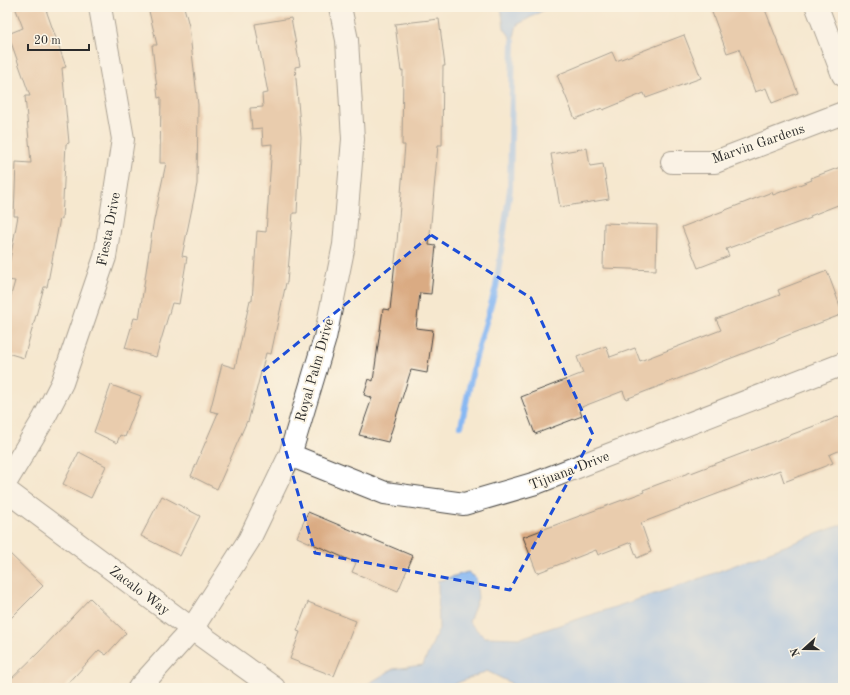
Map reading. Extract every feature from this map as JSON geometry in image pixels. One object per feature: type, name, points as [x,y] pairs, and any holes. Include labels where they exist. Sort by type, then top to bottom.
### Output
[{"type":"street","name":"Fiesta Drive","points":[[7,480],[43,420],[62,382],[105,257],[123,139],[100,7]]},
{"type":"street","name":"Royal Palm Drive","points":[[139,688],[192,629],[249,540],[290,455],[325,338],[344,244],[352,139],[347,40],[340,7]]},
{"type":"street","points":[[817,7],[843,75]]},
{"type":"street","name":"Marvin Gardens","points":[[672,162],[715,162],[843,113]]},
{"type":"street","name":"Tijuana Drive","points":[[290,455],[385,493],[464,504],[536,483],[843,364]]},
{"type":"street","name":"Zacalo Way","points":[[7,491],[192,629],[274,688]]},
{"type":"highlighted area","points":[[431,235],[531,298],[593,435],[510,590],[315,553],[263,371]]},
{"type":"water","points":[[501,7],[549,7],[517,25],[513,41],[504,28]]},
{"type":"water","points":[[843,524],[843,688],[512,688],[511,683],[487,671],[445,688],[361,688],[393,669],[423,665],[439,629],[438,581],[468,572],[476,578],[478,598],[469,622],[484,637],[520,638],[688,583]]},
{"type":"building","points":[[15,7],[45,7],[66,67],[62,68],[69,143],[66,144],[62,219],[60,218],[47,287],[44,287],[24,358],[7,353],[7,309],[15,281],[7,280],[7,276],[18,216],[14,216],[16,162],[31,163],[25,96],[30,96],[8,34],[23,28]]},
{"type":"building","points":[[148,7],[184,7],[189,26],[198,105],[197,184],[182,256],[187,257],[179,304],[172,303],[156,357],[125,348],[134,318],[139,319],[153,225],[166,163],[160,163],[161,97],[158,98],[152,45],[157,45]]},
{"type":"building","points":[[710,7],[764,7],[798,93],[772,103],[766,88],[755,92],[739,49],[727,53]]},
{"type":"building","points":[[291,18],[300,66],[295,67],[301,137],[297,213],[293,213],[287,283],[271,354],[266,353],[248,422],[247,421],[217,489],[191,476],[218,413],[210,411],[222,364],[235,368],[250,300],[252,301],[257,231],[266,232],[272,144],[263,145],[262,128],[252,129],[250,108],[263,107],[262,94],[268,93],[255,24]]},
{"type":"building","points":[[439,19],[445,66],[443,66],[442,145],[438,145],[429,245],[436,246],[431,294],[420,293],[416,328],[433,330],[427,373],[411,370],[388,442],[359,435],[372,398],[364,395],[369,379],[373,381],[383,309],[390,310],[397,242],[405,145],[402,145],[403,70],[401,71],[395,24]]},
{"type":"building","points":[[684,35],[701,78],[646,98],[644,93],[603,110],[602,108],[575,119],[557,75],[612,52],[616,61]]},
{"type":"building","points":[[587,148],[590,166],[603,164],[609,199],[560,207],[551,154]]},
{"type":"building","points":[[843,166],[843,203],[810,216],[811,218],[726,249],[729,256],[698,268],[682,227],[772,192],[773,195]]},
{"type":"building","points":[[604,223],[657,225],[656,270],[603,268]]},
{"type":"building","points":[[827,271],[843,314],[626,399],[623,391],[579,408],[582,416],[535,434],[521,397],[583,373],[577,357],[606,346],[610,357],[635,348],[640,361],[721,330],[716,319],[780,295],[778,290]]},
{"type":"building","points":[[111,385],[141,396],[125,437],[120,435],[117,443],[94,432]]},
{"type":"building","points":[[843,415],[843,449],[829,455],[833,463],[784,482],[780,470],[641,523],[651,552],[637,558],[631,542],[598,555],[596,550],[537,573],[523,537]]},
{"type":"building","points":[[79,452],[106,466],[91,498],[63,484]]},
{"type":"building","points":[[162,496],[200,516],[180,556],[141,536]]},
{"type":"building","points":[[308,512],[413,556],[398,591],[352,572],[356,563],[297,537]]},
{"type":"building","points":[[7,551],[43,586],[7,622]]},
{"type":"building","points":[[90,598],[126,633],[106,655],[99,650],[64,688],[7,688],[7,683],[39,652]]},
{"type":"building","points":[[308,602],[356,621],[334,676],[290,659],[300,632],[297,631]]},
{"type":"waterway","points":[[461,426],[475,360],[496,287],[510,189],[513,41]]}]
